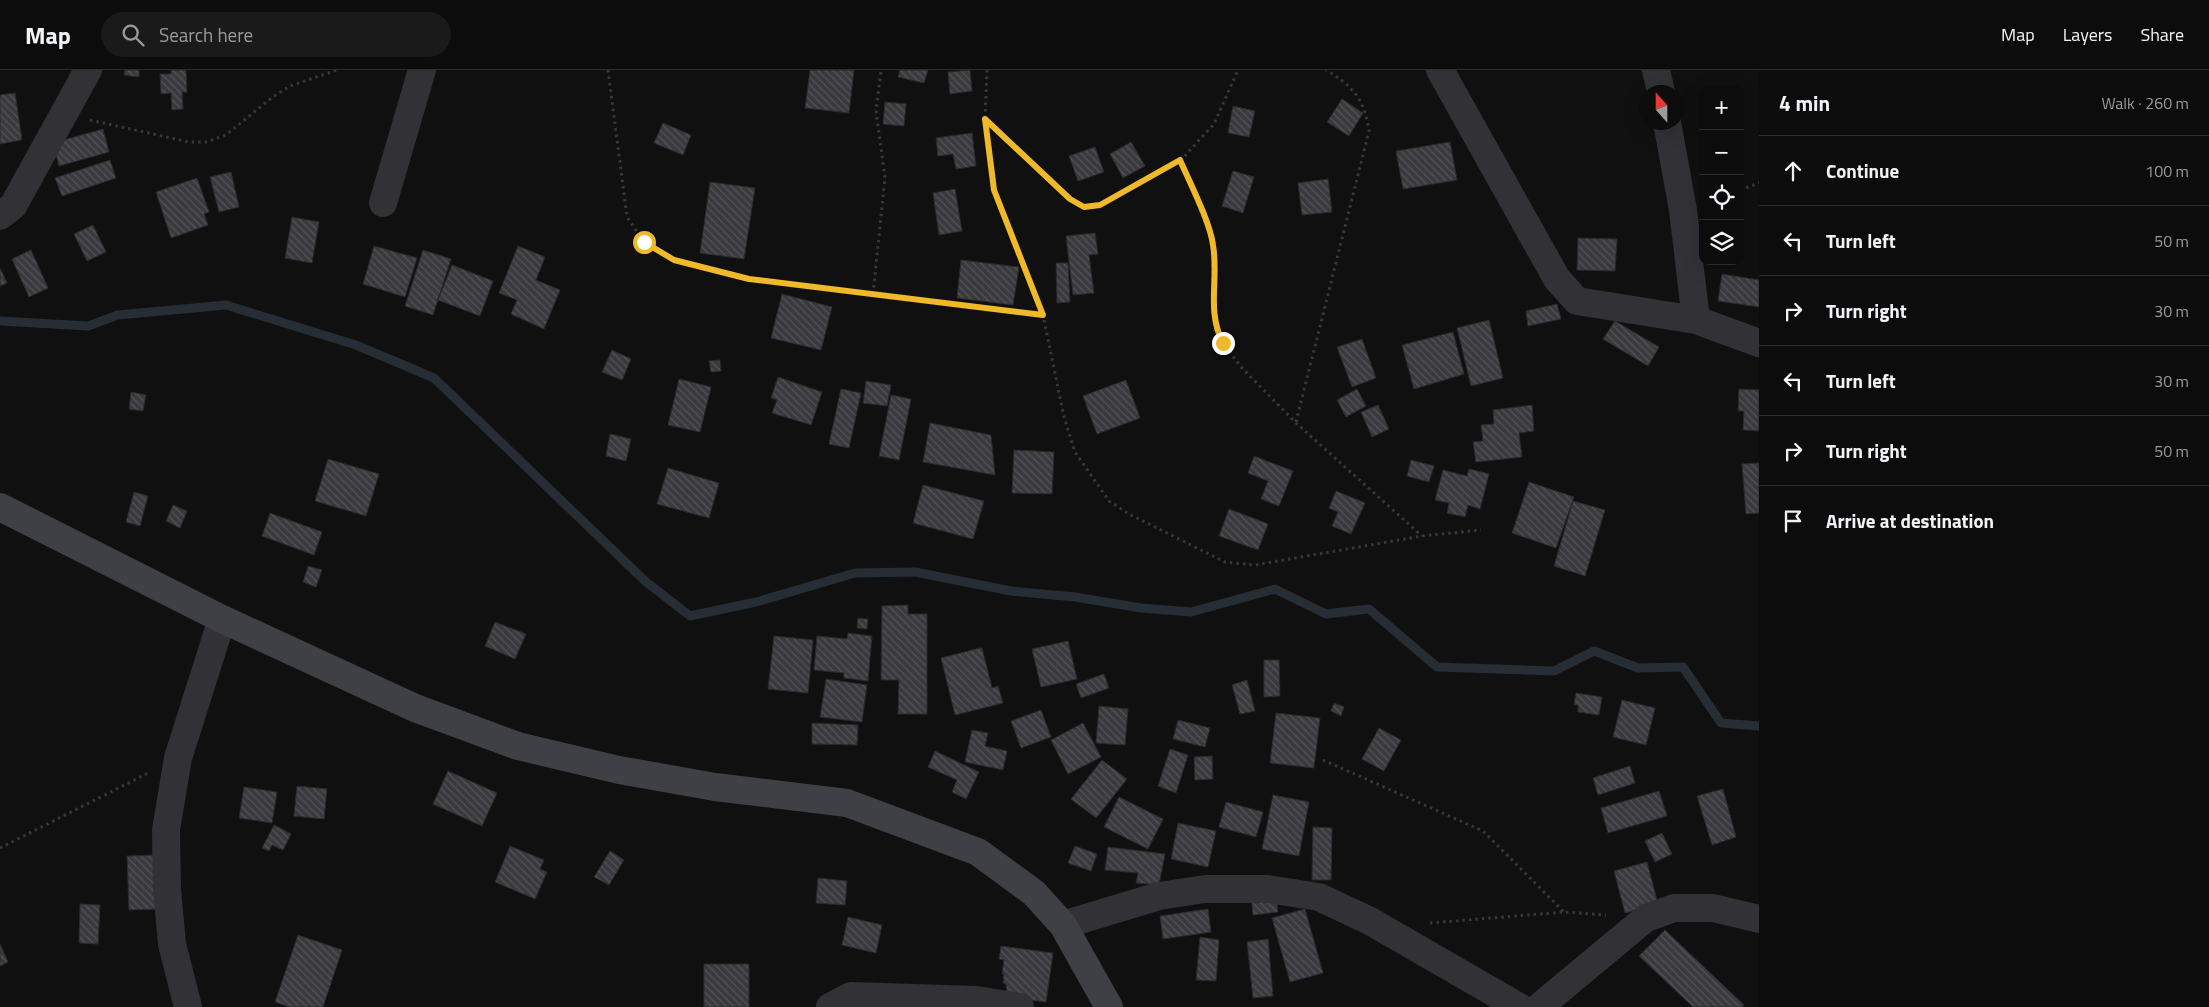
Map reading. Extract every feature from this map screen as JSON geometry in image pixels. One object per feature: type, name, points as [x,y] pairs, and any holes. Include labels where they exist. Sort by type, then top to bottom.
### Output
[{"type":"street","points":[[0,216],[13,206],[88,70]]},
{"type":"street","points":[[383,203],[422,70]]},
{"type":"street","points":[[1440,70],[1553,271],[1567,292],[1577,301],[1696,320],[1759,343]]},
{"type":"street","points":[[1656,70],[1659,85]]},
{"type":"street","points":[[1669,130],[1684,210],[1696,320]]},
{"type":"street","points":[[0,507],[222,619],[415,708],[518,746],[619,770],[715,787],[847,803],[978,852],[1034,893],[1063,925],[1109,1007]]},
{"type":"street","points":[[188,1007],[172,944],[166,889],[166,830],[178,758],[222,619]]},
{"type":"street","points":[[1063,925],[1159,896],[1205,889],[1268,889],[1318,897],[1370,921],[1519,1007]]},
{"type":"street","points":[[1539,1007],[1646,918],[1674,908],[1713,908],[1759,919]]},
{"type":"street","points":[[830,1007],[851,996],[976,1000],[1020,1007]]},
{"type":"path","points":[[63,114],[189,142],[206,142],[226,135],[274,96],[290,86],[336,70]]},
{"type":"path","points":[[608,70],[628,217],[644,242],[674,260],[749,279],[1043,315]]},
{"type":"path","points":[[873,294],[885,178],[876,111],[881,70]]},
{"type":"path","points":[[987,70],[985,119],[994,190],[1043,315],[1064,417],[1075,452],[1110,501],[1129,514],[1225,562],[1255,565],[1422,536],[1481,530]]},
{"type":"path","points":[[985,119],[1070,199],[1084,207],[1100,205],[1180,160],[1214,124],[1238,70]]},
{"type":"path","points":[[1296,423],[1369,131],[1367,112],[1356,91],[1326,70]]},
{"type":"path","points":[[1180,160],[1213,243],[1213,310],[1215,328],[1223,343],[1241,367],[1296,423],[1422,536]]},
{"type":"path","points":[[1744,189],[1759,183]]},
{"type":"path","points":[[0,848],[178,758]]},
{"type":"path","points":[[1323,760],[1482,831],[1564,912]]},
{"type":"path","points":[[1428,924],[1564,912],[1646,918]]},
{"type":"building","points":[[125,70],[139,70],[139,77],[124,75]]},
{"type":"building","points":[[171,70],[186,70],[187,92],[182,92],[183,109],[172,110],[171,93],[161,94],[160,74],[171,74]]},
{"type":"building","points":[[810,70],[854,70],[849,113],[805,108]]},
{"type":"building","points":[[900,70],[928,70],[924,83],[898,77]]},
{"type":"building","points":[[970,70],[972,91],[950,94],[948,72]]},
{"type":"building","points":[[15,93],[22,140],[0,144],[0,95]]},
{"type":"building","points":[[1342,99],[1363,113],[1349,136],[1327,122]]},
{"type":"building","points":[[885,102],[906,104],[904,126],[883,124]]},
{"type":"building","points":[[1233,106],[1255,111],[1249,137],[1228,133]]},
{"type":"building","points":[[663,123],[691,135],[683,155],[654,143]]},
{"type":"building","points":[[103,129],[109,152],[59,166],[53,143]]},
{"type":"building","points":[[972,133],[976,166],[956,169],[953,154],[938,156],[936,138]]},
{"type":"building","points":[[1131,142],[1145,166],[1123,178],[1110,154]]},
{"type":"building","points":[[1450,142],[1457,180],[1403,189],[1396,151]]},
{"type":"building","points":[[1095,147],[1104,172],[1078,181],[1069,156]]},
{"type":"building","points":[[110,160],[116,178],[62,196],[55,178]]},
{"type":"building","points":[[1233,171],[1254,177],[1243,213],[1222,206]]},
{"type":"building","points":[[231,172],[239,207],[219,212],[210,177]]},
{"type":"building","points":[[197,178],[209,212],[204,214],[208,225],[171,238],[156,192]]},
{"type":"building","points":[[1328,179],[1332,212],[1302,215],[1298,183]]},
{"type":"building","points":[[710,182],[755,188],[744,259],[700,253]]},
{"type":"building","points":[[955,189],[962,231],[939,235],[933,193]]},
{"type":"building","points":[[292,217],[319,222],[312,263],[285,258]]},
{"type":"building","points":[[93,225],[106,252],[87,261],[74,234]]},
{"type":"building","points":[[1095,233],[1098,254],[1089,255],[1094,293],[1073,295],[1066,236]]},
{"type":"building","points":[[1578,238],[1617,239],[1615,271],[1577,270]]},
{"type":"building","points":[[374,246],[417,258],[405,297],[363,284]]},
{"type":"building","points":[[518,246],[545,257],[536,280],[560,290],[544,329],[511,314],[517,300],[499,293]]},
{"type":"building","points":[[31,250],[48,288],[29,297],[12,259]]},
{"type":"building","points":[[423,250],[451,259],[433,315],[405,306]]},
{"type":"building","points":[[961,260],[1019,267],[1013,305],[957,298]]},
{"type":"building","points":[[1056,263],[1068,263],[1070,302],[1057,303]]},
{"type":"building","points":[[452,265],[493,281],[480,316],[438,300]]},
{"type":"building","points":[[0,268],[7,283],[0,286]]},
{"type":"building","points":[[1722,274],[1759,280],[1759,307],[1718,301]]},
{"type":"building","points":[[782,294],[832,307],[821,350],[771,338]]},
{"type":"building","points":[[1557,304],[1561,319],[1528,326],[1526,311]]},
{"type":"building","points":[[1489,320],[1503,378],[1471,386],[1457,328]]},
{"type":"building","points":[[1615,321],[1659,347],[1648,366],[1603,339]]},
{"type":"building","points":[[1453,332],[1464,374],[1414,389],[1402,345]]},
{"type":"building","points":[[1362,339],[1376,378],[1352,387],[1337,347]]},
{"type":"building","points":[[612,350],[631,359],[622,380],[602,372]]},
{"type":"building","points":[[720,360],[721,371],[711,372],[709,361]]},
{"type":"building","points":[[778,377],[822,392],[811,425],[772,413],[777,400],[771,398]]},
{"type":"building","points":[[679,379],[711,387],[700,432],[668,425]]},
{"type":"building","points":[[1126,380],[1140,418],[1097,434],[1083,396]]},
{"type":"building","points":[[866,381],[891,385],[887,406],[863,403]]},
{"type":"building","points":[[841,389],[861,393],[849,448],[829,444]]},
{"type":"building","points":[[1357,389],[1366,406],[1346,417],[1337,400]]},
{"type":"building","points":[[1739,389],[1759,390],[1759,431],[1743,430],[1744,411],[1738,411]]},
{"type":"building","points":[[131,392],[146,395],[143,411],[129,409]]},
{"type":"building","points":[[891,395],[911,399],[899,460],[879,456]]},
{"type":"building","points":[[1378,405],[1389,429],[1372,437],[1361,412]]},
{"type":"building","points":[[1532,405],[1534,431],[1519,433],[1522,457],[1476,462],[1473,442],[1483,441],[1481,425],[1494,424],[1493,410]]},
{"type":"building","points":[[930,423],[991,435],[995,475],[923,462]]},
{"type":"building","points":[[610,434],[631,439],[626,461],[606,456]]},
{"type":"building","points":[[1014,450],[1054,452],[1052,494],[1012,493]]},
{"type":"building","points":[[1254,456],[1293,471],[1279,506],[1261,499],[1268,481],[1248,473]]},
{"type":"building","points":[[328,459],[379,474],[366,516],[315,501]]},
{"type":"building","points":[[1411,460],[1434,466],[1429,482],[1407,476]]},
{"type":"building","points":[[1759,463],[1759,513],[1746,514],[1742,464]]},
{"type":"building","points":[[668,468],[719,483],[709,518],[657,504]]},
{"type":"building","points":[[1469,469],[1489,474],[1480,509],[1468,505],[1465,517],[1447,513],[1449,503],[1435,500],[1443,470],[1467,476]]},
{"type":"building","points":[[1529,482],[1574,497],[1556,548],[1512,533]]},
{"type":"building","points":[[923,485],[984,501],[973,539],[913,523]]},
{"type":"building","points":[[1336,491],[1365,503],[1351,534],[1332,526],[1338,512],[1329,508]]},
{"type":"building","points":[[134,492],[148,496],[140,526],[126,522]]},
{"type":"building","points":[[1573,501],[1605,510],[1585,576],[1554,566]]},
{"type":"building","points":[[173,505],[187,511],[180,528],[166,521]]},
{"type":"building","points":[[1229,509],[1268,524],[1258,550],[1219,536]]},
{"type":"building","points":[[270,513],[322,532],[314,555],[262,536]]},
{"type":"building","points":[[308,566],[322,570],[316,587],[303,582]]},
{"type":"building","points":[[908,605],[908,614],[927,614],[927,714],[898,714],[899,680],[881,680],[882,606]]},
{"type":"building","points":[[858,618],[868,619],[867,629],[857,628]]},
{"type":"building","points":[[495,622],[526,634],[515,659],[485,646]]},
{"type":"building","points":[[848,633],[872,636],[868,681],[844,678],[844,673],[814,670],[817,636],[847,639]]},
{"type":"building","points":[[774,636],[813,640],[808,693],[768,689]]},
{"type":"building","points":[[1068,641],[1077,679],[1041,687],[1032,649]]},
{"type":"building","points":[[982,648],[992,688],[998,686],[1003,703],[955,715],[941,658]]},
{"type":"building","points":[[1264,660],[1279,660],[1280,696],[1264,697]]},
{"type":"building","points":[[1104,674],[1109,688],[1081,698],[1076,684]]},
{"type":"building","points":[[826,679],[867,685],[862,722],[820,717]]},
{"type":"building","points":[[1247,680],[1255,711],[1240,714],[1232,685]]},
{"type":"building","points":[[1576,693],[1602,697],[1599,715],[1578,712],[1578,705],[1574,705]]},
{"type":"building","points":[[1622,700],[1655,708],[1646,745],[1613,737]]},
{"type":"building","points":[[1334,703],[1344,707],[1341,716],[1331,711]]},
{"type":"building","points":[[1099,706],[1128,709],[1125,745],[1096,743]]},
{"type":"building","points":[[1041,710],[1051,737],[1021,748],[1011,721]]},
{"type":"building","points":[[1276,713],[1320,718],[1314,768],[1270,763]]},
{"type":"building","points":[[1178,720],[1210,728],[1205,747],[1173,739]]},
{"type":"building","points":[[812,723],[858,725],[857,745],[812,744]]},
{"type":"building","points":[[1083,723],[1101,757],[1068,774],[1051,740]]},
{"type":"building","points":[[1379,728],[1401,740],[1384,771],[1362,759]]},
{"type":"building","points":[[972,730],[988,733],[985,746],[1007,751],[1003,770],[965,762]]},
{"type":"building","points":[[1170,749],[1188,755],[1176,793],[1158,786]]},
{"type":"building","points":[[935,751],[979,772],[966,799],[952,792],[957,780],[928,767]]},
{"type":"building","points":[[1212,756],[1213,779],[1195,780],[1194,757]]},
{"type":"building","points":[[1102,760],[1127,779],[1096,818],[1071,799]]},
{"type":"building","points":[[1630,766],[1635,783],[1598,795],[1593,778]]},
{"type":"building","points":[[448,771],[497,793],[482,826],[433,804]]},
{"type":"building","points":[[297,786],[327,789],[324,819],[294,816]]},
{"type":"building","points":[[244,787],[277,792],[272,823],[239,818]]},
{"type":"building","points":[[1723,789],[1736,837],[1712,845],[1697,796]]},
{"type":"building","points":[[1659,791],[1667,816],[1608,833],[1601,808]]},
{"type":"building","points":[[1273,795],[1309,802],[1299,856],[1262,849]]},
{"type":"building","points":[[1119,797],[1163,819],[1148,849],[1104,827]]},
{"type":"building","points":[[1226,802],[1263,812],[1256,837],[1219,827]]},
{"type":"building","points":[[1178,823],[1216,831],[1208,867],[1171,859]]},
{"type":"building","points":[[274,825],[291,834],[283,850],[272,845],[269,851],[262,848]]},
{"type":"building","points":[[1313,827],[1332,828],[1331,880],[1312,880]]},
{"type":"building","points":[[1662,833],[1672,854],[1655,862],[1645,841]]},
{"type":"building","points":[[510,846],[544,860],[540,869],[547,872],[535,899],[495,882]]},
{"type":"building","points":[[1075,846],[1097,854],[1091,871],[1068,863]]},
{"type":"building","points":[[1108,847],[1165,854],[1159,885],[1136,883],[1138,873],[1105,870]]},
{"type":"building","points":[[610,851],[624,860],[609,885],[594,877]]},
{"type":"building","points":[[156,855],[158,909],[129,910],[127,856]]},
{"type":"building","points":[[1647,862],[1658,904],[1625,913],[1614,871]]},
{"type":"building","points":[[818,878],[847,881],[845,905],[816,903]]},
{"type":"building","points":[[1275,891],[1278,912],[1253,915],[1251,894]]},
{"type":"building","points":[[80,904],[100,905],[98,944],[79,943]]},
{"type":"building","points":[[1208,909],[1211,932],[1163,939],[1160,916]]},
{"type":"building","points":[[1305,909],[1323,973],[1290,982],[1272,918]]},
{"type":"building","points":[[848,917],[882,925],[876,953],[842,945]]},
{"type":"building","points":[[1665,930],[1744,1005],[1742,1007],[1693,1007],[1639,956]]},
{"type":"building","points":[[298,935],[342,950],[323,1007],[289,1007],[275,1002]]},
{"type":"building","points":[[1200,937],[1219,940],[1216,981],[1196,980]]},
{"type":"building","points":[[1268,939],[1273,996],[1253,998],[1247,942]]},
{"type":"building","points":[[0,944],[8,962],[0,966]]},
{"type":"building","points":[[1001,946],[1053,953],[1046,1002],[1007,997],[1006,984],[1003,983],[1004,974],[1002,974],[1004,960],[999,959]]},
{"type":"building","points":[[704,964],[749,964],[749,1007],[704,1007]]},
{"type":"waterway","points":[[0,321],[88,326],[118,315],[226,305],[356,345],[434,378],[645,581],[690,616],[756,602],[855,573],[915,572],[1011,591],[1075,597],[1141,608],[1191,612],[1275,589],[1326,614],[1369,609],[1437,667],[1554,671],[1594,651],[1638,668],[1683,667],[1721,723],[1759,726]]},
{"type":"route","points":[[644,242],[674,260],[749,279],[1043,315],[994,190],[985,119],[1070,199],[1084,207],[1100,205],[1180,160],[1213,243],[1213,310],[1215,328],[1223,343]]}]
